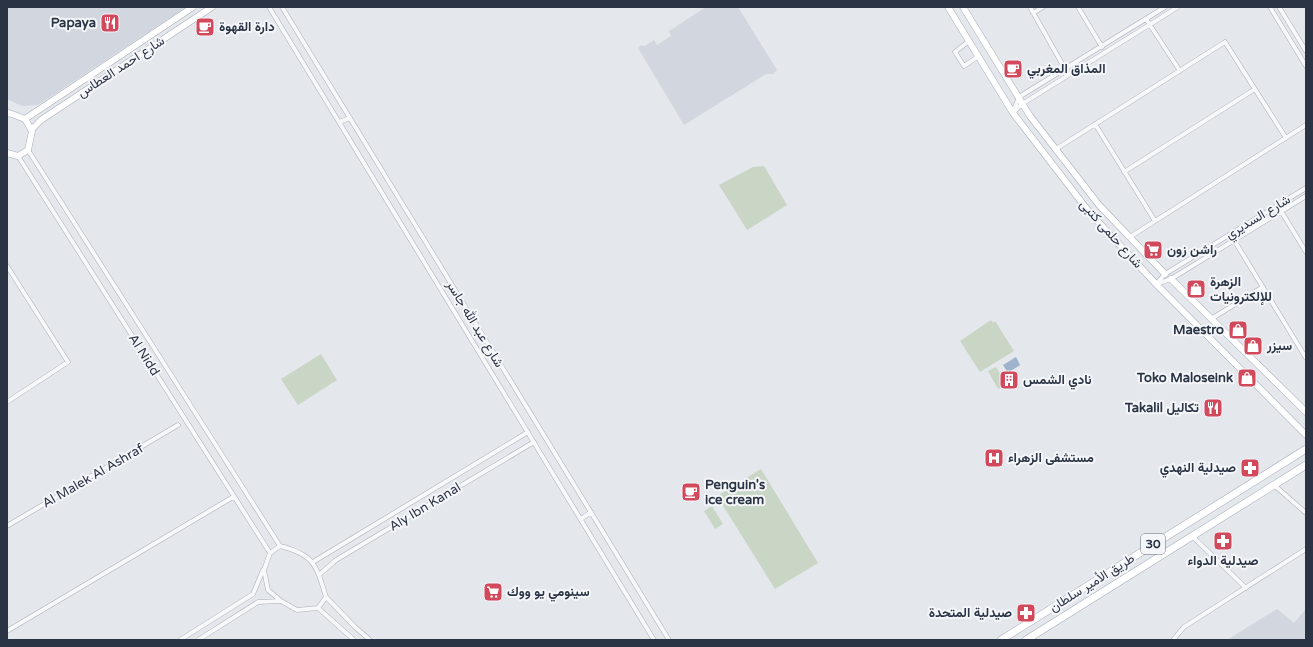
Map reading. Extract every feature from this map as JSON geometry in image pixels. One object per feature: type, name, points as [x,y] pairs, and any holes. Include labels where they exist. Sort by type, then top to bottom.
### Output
[{"type":"main road","name":"طريق الأمير سلطان","points":[[1000,640],[1306,449]]},
{"type":"main road","name":"طريق الأمير سلطان","points":[[1026,640],[1306,465]]},
{"type":"main road","points":[[1117,567],[1125,578]]},
{"type":"street","name":"شارع احمد العطاس","points":[[25,119],[193,7]]},
{"type":"street","name":"شارع احمد العطاس","points":[[31,130],[41,120],[212,7]]},
{"type":"street","name":"شارع عبد الله جاسر","points":[[269,7],[654,640]]},
{"type":"street","name":"شارع عبد الله جاسر","points":[[282,7],[668,640]]},
{"type":"street","name":"شارع حلمى كتبى","points":[[948,7],[1013,113],[1090,213],[1156,284],[1306,435]]},
{"type":"street","name":"شارع حلمى كتبى","points":[[963,7],[1022,104],[1099,205],[1165,274],[1306,412]]},
{"type":"street","points":[[1030,7],[1065,69]]},
{"type":"street","points":[[1034,13],[1043,7]]},
{"type":"street","points":[[1078,7],[1102,46]]},
{"type":"street","points":[[1013,113],[1019,97],[1165,7]]},
{"type":"street","points":[[1013,113],[1022,104],[1178,7]]},
{"type":"street","points":[[1270,7],[1306,66]]},
{"type":"street","points":[[1279,7],[1306,51]]},
{"type":"street","points":[[1146,19],[1180,71]]},
{"type":"street","points":[[969,40],[955,52],[964,66],[979,56]]},
{"type":"street","points":[[1056,149],[1225,42],[1286,138]]},
{"type":"street","points":[[1124,172],[1254,88]]},
{"type":"street","points":[[8,112],[25,119],[31,130],[28,150],[280,546],[299,551],[313,562],[326,597],[359,631],[370,640]]},
{"type":"street","points":[[339,122],[350,118]]},
{"type":"street","points":[[1095,124],[1155,221]]},
{"type":"street","points":[[1130,237],[1306,125]]},
{"type":"street","points":[[7,153],[18,156],[28,150]]},
{"type":"street","name":"Al Nidd","points":[[18,156],[233,497],[270,553]]},
{"type":"street","name":"شارع السديري","points":[[1156,284],[1165,274],[1306,188]]},
{"type":"street","name":"شارع السديري","points":[[1156,284],[1171,279],[1306,196]]},
{"type":"street","points":[[1281,211],[1306,252]]},
{"type":"street","points":[[1234,240],[1306,358]]},
{"type":"street","points":[[7,266],[68,362],[7,402]]},
{"type":"street","points":[[1211,319],[1263,287]]},
{"type":"street","name":"Al Malek Al Ashraf","points":[[7,526],[178,425]]},
{"type":"street","points":[[313,562],[528,432]]},
{"type":"street","name":"Aly Ibn Kanal","points":[[319,575],[336,560],[534,442]]},
{"type":"street","points":[[1274,485],[1306,513]]},
{"type":"street","points":[[7,631],[233,497]]},
{"type":"street","points":[[581,519],[591,512]]},
{"type":"street","points":[[1193,537],[1246,588]]},
{"type":"street","points":[[180,640],[253,594],[270,553],[280,546]]},
{"type":"street","points":[[1173,640],[1184,627],[1306,549]]},
{"type":"street","points":[[264,570],[268,590],[281,601],[297,610],[318,608],[354,639],[359,631]]},
{"type":"street","points":[[318,608],[326,597]]},
{"type":"street","points":[[194,631],[198,640],[258,602],[281,601]]},
{"type":"shaded area","points":[[7,7],[186,7],[38,105],[22,106],[7,99]]},
{"type":"shaded area","points":[[706,7],[738,7],[777,70],[773,74],[766,74],[684,125],[638,48],[641,45],[645,46],[654,40],[657,45],[671,36],[669,31]]},
{"type":"shaded area","points":[[1277,609],[1294,623],[1306,609],[1306,640],[1227,640]]},
{"type":"green space","points":[[764,166],[787,205],[747,230],[719,185],[753,167]]},
{"type":"green space","points":[[991,320],[993,323],[995,321],[1014,351],[980,372],[960,341]]},
{"type":"green space","points":[[321,354],[337,380],[298,405],[281,379]]},
{"type":"green space","points":[[996,367],[1006,384],[998,389],[988,371]]},
{"type":"green space","points":[[761,469],[818,563],[775,589],[717,496]]},
{"type":"green space","points":[[712,506],[723,524],[715,529],[704,511]]},
{"type":"water","points":[[1016,357],[1020,365],[1008,373],[1003,365]]},
{"type":"place","name":"Papaya","points":[[110,23]]},
{"type":"place","name":"دارة القهوة","points":[[205,27]]},
{"type":"place","name":"المذاق المغربي","points":[[1013,69]]},
{"type":"place","name":"راشن زون","points":[[1153,250]]},
{"type":"place","name":"الزهرة للإلكترونيات","points":[[1196,289]]},
{"type":"place","name":"Maestro","points":[[1238,330]]},
{"type":"place","name":"سيزر","points":[[1253,346]]},
{"type":"place","name":"Toko Maloseink","points":[[1247,378]]},
{"type":"place","name":"نادي الشمس","points":[[1009,380]]},
{"type":"place","name":"Takalil تكاليل","points":[[1213,408]]},
{"type":"place","name":"مستشفى الزهراء","points":[[994,458]]},
{"type":"place","name":"صيدلية النهدي","points":[[1250,468]]},
{"type":"place","name":"Penguin's ice cream","points":[[691,492]]},
{"type":"place","name":"صيدلية الدواء","points":[[1223,541]]},
{"type":"place","name":"سينومي يو ووك","points":[[493,592]]},
{"type":"place","name":"صيدلية المتحدة","points":[[1026,613]]}]
